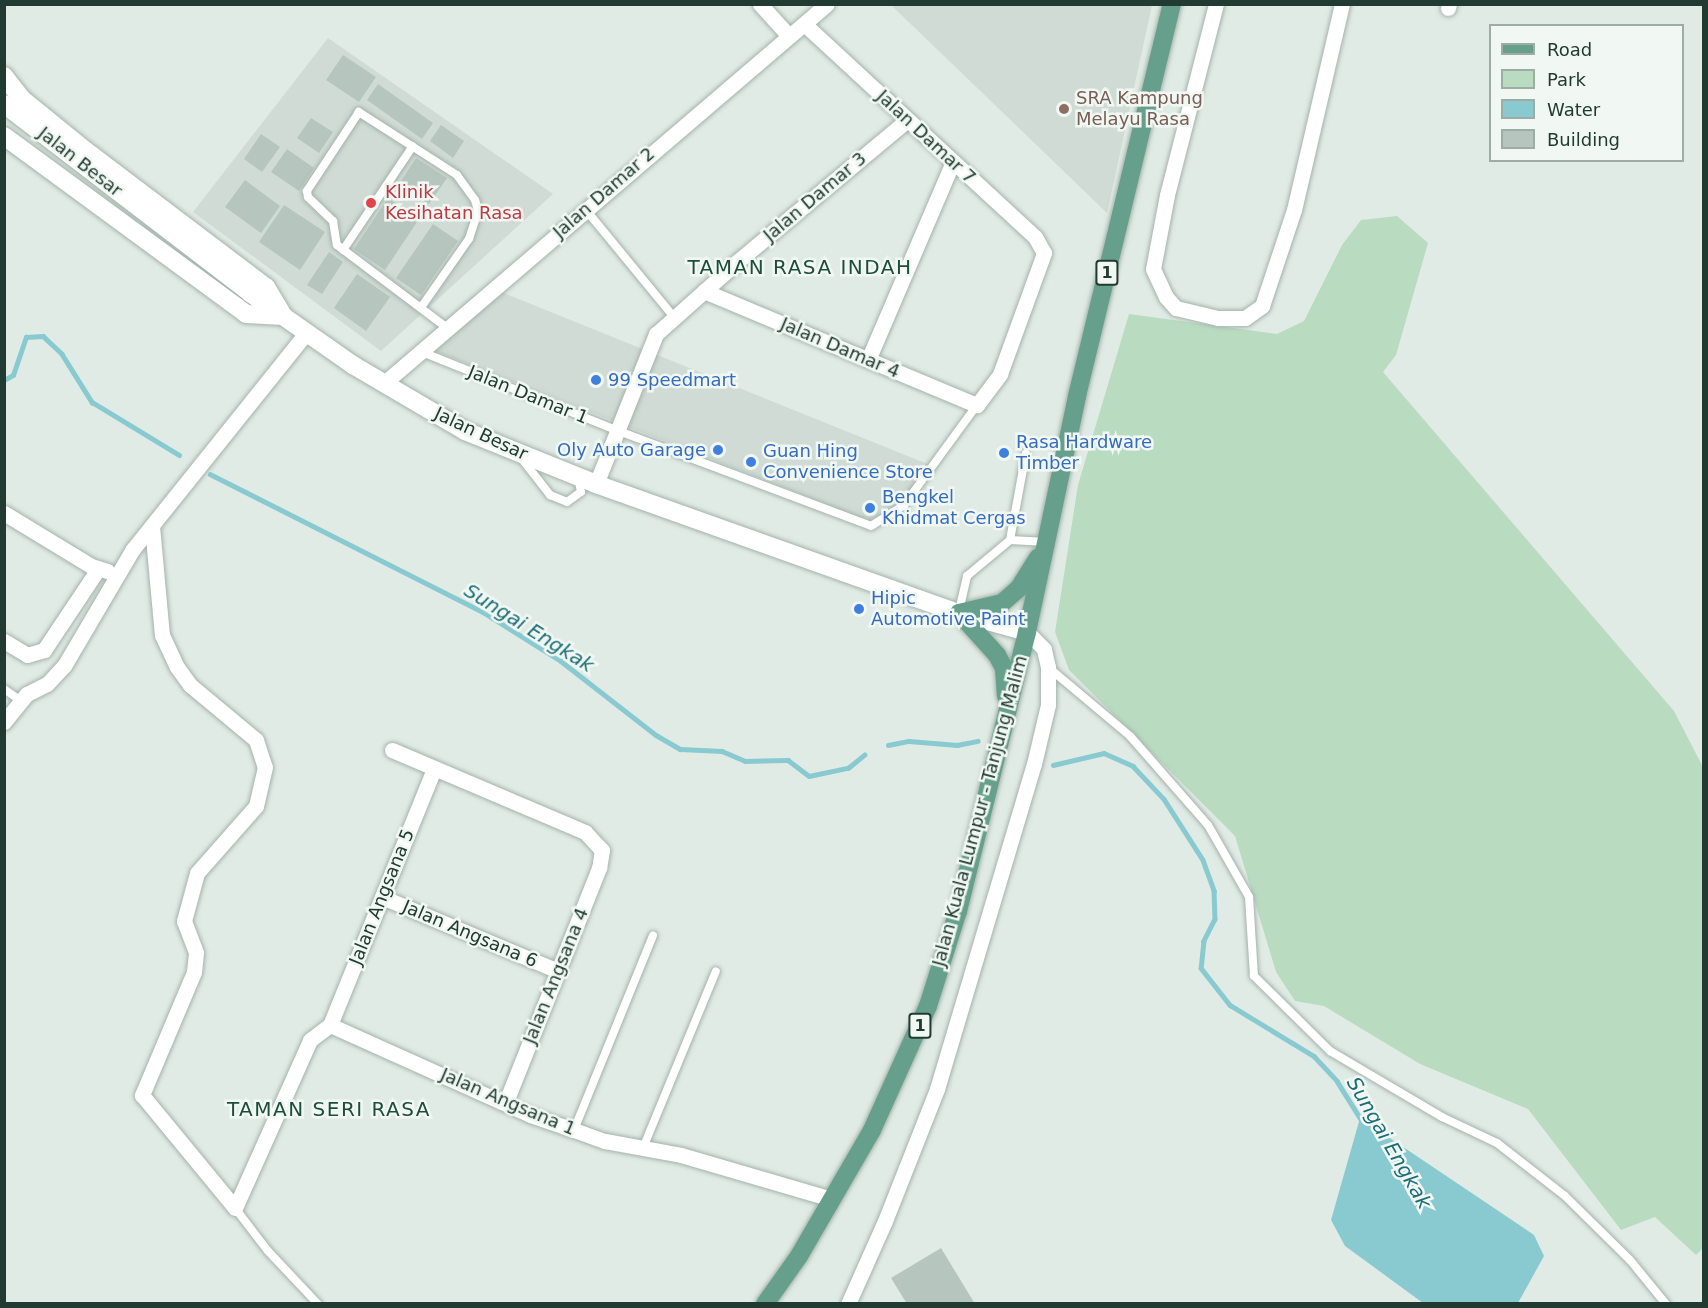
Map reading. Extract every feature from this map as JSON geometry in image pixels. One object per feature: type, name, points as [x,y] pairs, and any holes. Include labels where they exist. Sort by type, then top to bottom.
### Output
[{"type":"main road","name":"Jalan Kuala Lumpur - Tanjung Malim","points":[[765,1304],[872,1130],[928,1006],[958,910],[1027,632],[1077,396],[1172,4]]},
{"type":"main road","points":[[4,76],[22,99],[86,151],[266,286],[284,316]]},
{"type":"main road","name":"Jalan Besar","points":[[4,104],[307,333],[383,384],[465,431],[596,484],[959,613],[1027,632]]},
{"type":"main road","points":[[4,136],[246,315],[284,316]]},
{"type":"main road","points":[[959,613],[1002,603],[1031,572],[1047,542]]},
{"type":"main road","points":[[959,613],[988,643],[1004,668],[1005,719]]},
{"type":"street","points":[[760,4],[789,36]]},
{"type":"street","name":"Jalan Damar 2","points":[[383,384],[827,4]]},
{"type":"street","points":[[1216,4],[1167,195],[1153,269],[1166,297],[1176,308],[1218,318],[1245,318],[1262,306],[1294,210],[1342,4]]},
{"type":"street","name":"Jalan Damar 7","points":[[804,24],[1035,237],[1044,253],[1000,374],[977,405]]},
{"type":"street","name":"Jalan Damar 3","points":[[596,484],[656,334],[673,316],[907,120]]},
{"type":"street","points":[[868,360],[953,162]]},
{"type":"street","name":"Jalan Damar 4","points":[[704,291],[977,405]]},
{"type":"street","points":[[4,722],[21,701],[47,684],[64,666],[118,573],[152,526],[307,333]]},
{"type":"street","points":[[4,513],[98,569],[118,573]]},
{"type":"street","points":[[152,526],[162,634],[177,667],[190,685],[256,740],[266,767],[256,806],[197,873],[184,921],[196,953],[194,972],[142,1095],[235,1208],[310,1040],[330,1025]]},
{"type":"street","points":[[4,641],[27,655],[44,650],[98,569]]},
{"type":"street","points":[[848,1304],[885,1221],[965,1005],[1034,764],[1048,705],[1048,667],[1044,649],[1027,632]]},
{"type":"street","points":[[392,750],[434,770]]},
{"type":"street","name":"Jalan Angsana 4","points":[[434,770],[585,832],[602,850],[599,868],[506,1102]]},
{"type":"street","name":"Jalan Angsana 5","points":[[330,1025],[434,770]]},
{"type":"street","name":"Jalan Angsana 6","points":[[382,897],[558,971]]},
{"type":"street","name":"Jalan Angsana 1","points":[[330,1025],[574,1130],[643,1148],[681,1155],[831,1199]]},
{"type":"lane","points":[[422,306],[469,239],[478,212],[463,181],[362,112],[354,115],[306,194],[333,221],[335,241],[343,250],[422,306],[447,328]]},
{"type":"lane","points":[[343,250],[413,146]]},
{"type":"lane","points":[[585,209],[673,316]]},
{"type":"lane","name":"Jalan Damar 1","points":[[420,351],[616,430],[871,526],[904,505],[977,405]]},
{"type":"lane","points":[[515,451],[550,495],[567,502],[581,492],[578,476]]},
{"type":"lane","points":[[959,613],[967,576],[1010,540],[1026,453]]},
{"type":"lane","points":[[1010,540],[1047,542]]},
{"type":"lane","points":[[1048,667],[1130,736],[1208,825],[1249,897],[1254,976],[1330,1052],[1442,1117],[1497,1143],[1565,1196],[1630,1260],[1666,1304]]},
{"type":"lane","points":[[4,689],[21,701]]},
{"type":"lane","points":[[574,1130],[652,935]]},
{"type":"lane","points":[[643,1148],[716,971]]},
{"type":"lane","points":[[235,1208],[268,1251],[318,1304]]},
{"type":"shaded area","name":"SRA Kampung Melayu Rasa","points":[[891,5],[1152,5],[1107,213]]},
{"type":"shaded area","name":"Klinik Kesihatan Rasa","points":[[328,38],[553,194],[381,351],[193,212]]},
{"type":"shaded area","points":[[499,291],[930,465],[900,503],[872,522],[432,350]]},
{"type":"green space","points":[[1397,216],[1428,243],[1396,355],[1383,372],[1674,711],[1703,767],[1703,1248],[1696,1255],[1655,1217],[1621,1230],[1528,1109],[1420,1064],[1324,1006],[1295,1001],[1276,972],[1235,836],[1069,670],[1055,632],[1078,485],[1129,314],[1277,334],[1304,321],[1342,245],[1361,220]]},
{"type":"water","points":[[1360,1118],[1534,1235],[1544,1256],[1518,1303],[1423,1303],[1345,1246],[1331,1220]]},
{"type":"building","points":[[343,55],[376,77],[359,102],[326,80]]},
{"type":"building","points":[[378,84],[433,123],[422,139],[367,100]]},
{"type":"building","points":[[311,118],[333,132],[319,153],[297,138]]},
{"type":"building","points":[[441,125],[464,141],[453,158],[430,141]]},
{"type":"building","points":[[261,134],[280,147],[262,172],[244,159]]},
{"type":"building","points":[[287,149],[314,168],[299,191],[271,172]]},
{"type":"building","points":[[416,158],[447,178],[429,204],[399,184]]},
{"type":"building","points":[[245,180],[280,206],[261,233],[225,207]]},
{"type":"building","points":[[388,198],[419,219],[385,270],[354,249]]},
{"type":"building","points":[[284,205],[325,232],[300,270],[259,242]]},
{"type":"building","points":[[433,224],[458,241],[421,295],[396,278]]},
{"type":"building","points":[[329,252],[343,262],[322,294],[307,285]]},
{"type":"building","points":[[357,274],[390,297],[366,331],[334,308]]},
{"type":"building","points":[[941,1248],[975,1304],[907,1304],[891,1278]]},
{"type":"waterway","name":"Sungai Engkak","points":[[4,380],[13,375],[26,337],[43,336],[62,354],[92,402],[179,455]]},
{"type":"waterway","name":"Sungai Engkak","points":[[210,474],[483,612],[561,661],[656,735],[680,749],[722,751],[745,761],[788,760],[809,776],[848,768],[864,755]]},
{"type":"waterway","name":"Sungai Engkak","points":[[888,745],[909,741],[957,745],[978,741]]},
{"type":"waterway","name":"Sungai Engkak","points":[[1053,765],[1104,753],[1133,766],[1164,799],[1203,860],[1214,891],[1215,919],[1204,941],[1201,968],[1230,1005],[1314,1056],[1337,1081],[1362,1121]]},
{"type":"place","name":"SRA Kampung Melayu Rasa","points":[[1064,109]]},
{"type":"place","name":"Klinik Kesihatan Rasa","points":[[371,203]]},
{"type":"place","name":"99 Speedmart","points":[[596,380]]},
{"type":"place","name":"Oly Auto Garage","points":[[718,450]]},
{"type":"place","name":"Rasa Hardware Timber","points":[[1004,453]]},
{"type":"place","name":"Guan Hing Convenience Store","points":[[751,462]]},
{"type":"place","name":"Bengkel Khidmat Cergas","points":[[870,508]]},
{"type":"place","name":"Hipic Automotive Paint","points":[[859,609]]},
{"type":"district","name":"TAMAN RASA INDAH","points":[[800,267]]},
{"type":"district","name":"TAMAN SERI RASA","points":[[329,1109]]}]
